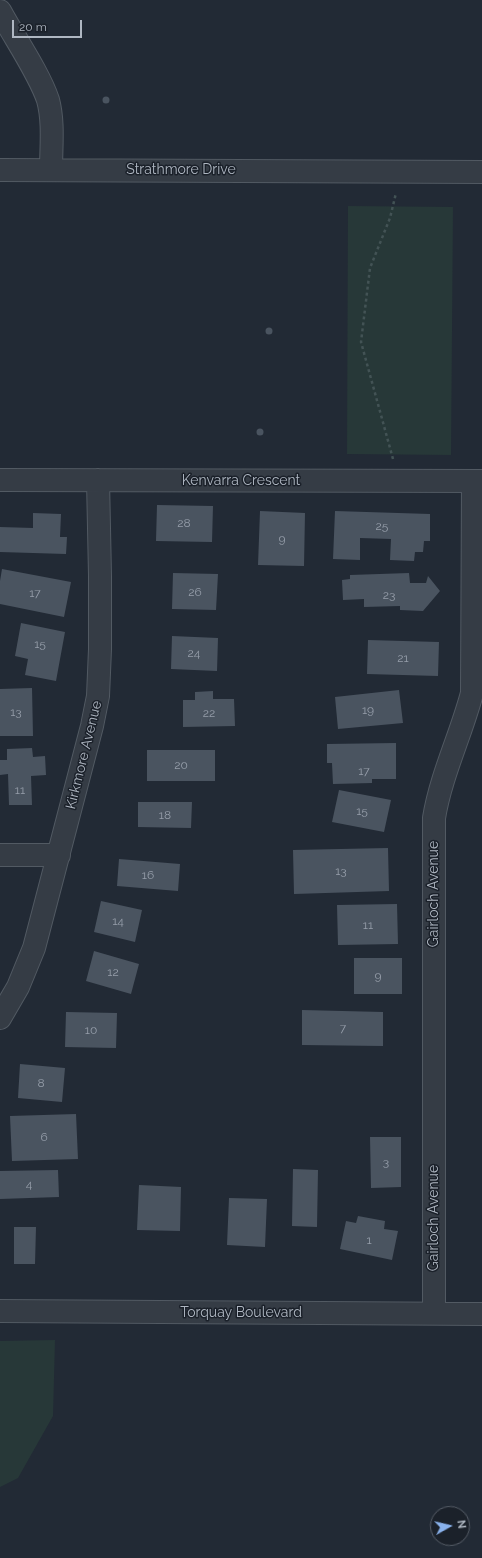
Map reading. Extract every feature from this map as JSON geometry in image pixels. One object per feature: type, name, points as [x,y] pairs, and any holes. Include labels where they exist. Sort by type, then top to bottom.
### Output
[{"type":"street","points":[[0,11],[43,87],[48,101],[50,119],[51,170]]},
{"type":"street","name":"Strathmore Drive","points":[[0,170],[482,172]]},
{"type":"street","name":"Kenvarra Crescent","points":[[0,480],[477,481]]},
{"type":"street","name":"Kirkmore Avenue","points":[[0,1018],[18,987],[34,948],[59,855],[98,696],[100,576],[98,480]]},
{"type":"street","name":"Gairloch Avenue","points":[[434,1313],[434,818],[438,794],[466,717],[472,693],[477,481]]},
{"type":"street","points":[[0,855],[59,855]]},
{"type":"street","name":"Torquay Boulevard","points":[[0,1312],[482,1314]]},
{"type":"path","points":[[399,481],[361,342],[370,268],[390,218],[401,172]]},
{"type":"shaded area","points":[[348,206],[453,207],[451,455],[347,454]]},
{"type":"shaded area","points":[[55,1340],[53,1416],[18,1478],[0,1487],[0,1341]]},
{"type":"building","points":[[106,96],[109,97],[109,103],[106,104],[103,103],[102,100],[103,97]]},
{"type":"building","points":[[269,327],[272,328],[272,334],[269,335],[266,334],[265,331],[266,328]]},
{"type":"building","points":[[260,428],[263,429],[263,435],[260,436],[257,435],[256,432],[257,429]]},
{"type":"building","points":[[157,505],[213,506],[212,542],[156,541]]},
{"type":"building","points":[[260,511],[305,513],[304,566],[258,565]]},
{"type":"building","points":[[335,511],[430,514],[430,541],[424,541],[423,552],[415,552],[414,561],[390,560],[391,539],[360,538],[360,560],[333,559]]},
{"type":"building","points":[[33,513],[61,514],[60,537],[67,537],[66,554],[0,552],[0,527],[33,528]]},
{"type":"building","points":[[2,569],[71,582],[64,617],[0,604],[0,581]]},
{"type":"building","points":[[173,573],[218,574],[216,610],[172,609]]},
{"type":"building","points":[[409,573],[410,583],[426,583],[428,576],[440,591],[423,611],[400,610],[400,606],[364,607],[364,599],[343,600],[342,580],[350,579],[350,575]]},
{"type":"building","points":[[21,623],[65,632],[56,681],[25,675],[28,659],[15,656]]},
{"type":"building","points":[[172,636],[218,638],[217,671],[171,669]]},
{"type":"building","points":[[368,640],[439,642],[438,676],[367,674]]},
{"type":"building","points":[[32,688],[33,736],[0,736],[0,689]]},
{"type":"building","points":[[399,690],[403,723],[338,729],[335,697]]},
{"type":"building","points":[[213,691],[213,699],[234,699],[235,726],[183,727],[183,700],[195,700],[195,692]]},
{"type":"building","points":[[396,743],[396,779],[372,779],[372,783],[333,784],[332,763],[327,763],[327,744]]},
{"type":"building","points":[[32,748],[33,757],[45,756],[46,775],[31,776],[32,805],[9,805],[8,774],[0,775],[0,760],[7,760],[7,749]]},
{"type":"building","points":[[147,750],[215,750],[215,781],[147,781]]},
{"type":"building","points":[[339,790],[391,800],[384,832],[332,822]]},
{"type":"building","points":[[138,802],[192,802],[191,828],[138,827]]},
{"type":"building","points":[[388,848],[389,891],[294,894],[293,850]]},
{"type":"building","points":[[119,859],[180,864],[178,891],[117,886]]},
{"type":"building","points":[[101,901],[142,910],[135,942],[94,932]]},
{"type":"building","points":[[397,904],[398,944],[338,945],[337,905]]},
{"type":"building","points":[[94,951],[139,964],[131,994],[86,981]]},
{"type":"building","points":[[354,958],[402,958],[402,994],[354,994]]},
{"type":"building","points":[[302,1010],[383,1012],[383,1046],[302,1045]]},
{"type":"building","points":[[66,1012],[117,1013],[116,1048],[65,1047]]},
{"type":"building","points":[[20,1064],[65,1068],[62,1102],[18,1098]]},
{"type":"building","points":[[76,1114],[78,1159],[12,1161],[10,1116]]},
{"type":"building","points":[[370,1137],[401,1137],[401,1187],[371,1188]]},
{"type":"building","points":[[293,1169],[318,1170],[317,1227],[292,1226]]},
{"type":"building","points":[[58,1170],[59,1197],[0,1199],[0,1171]]},
{"type":"building","points":[[139,1185],[181,1187],[180,1231],[137,1230]]},
{"type":"building","points":[[229,1198],[267,1199],[265,1247],[227,1245]]},
{"type":"building","points":[[358,1216],[385,1221],[384,1229],[398,1231],[392,1260],[340,1249],[346,1221],[356,1223]]},
{"type":"building","points":[[14,1227],[36,1227],[35,1264],[14,1264]]}]
